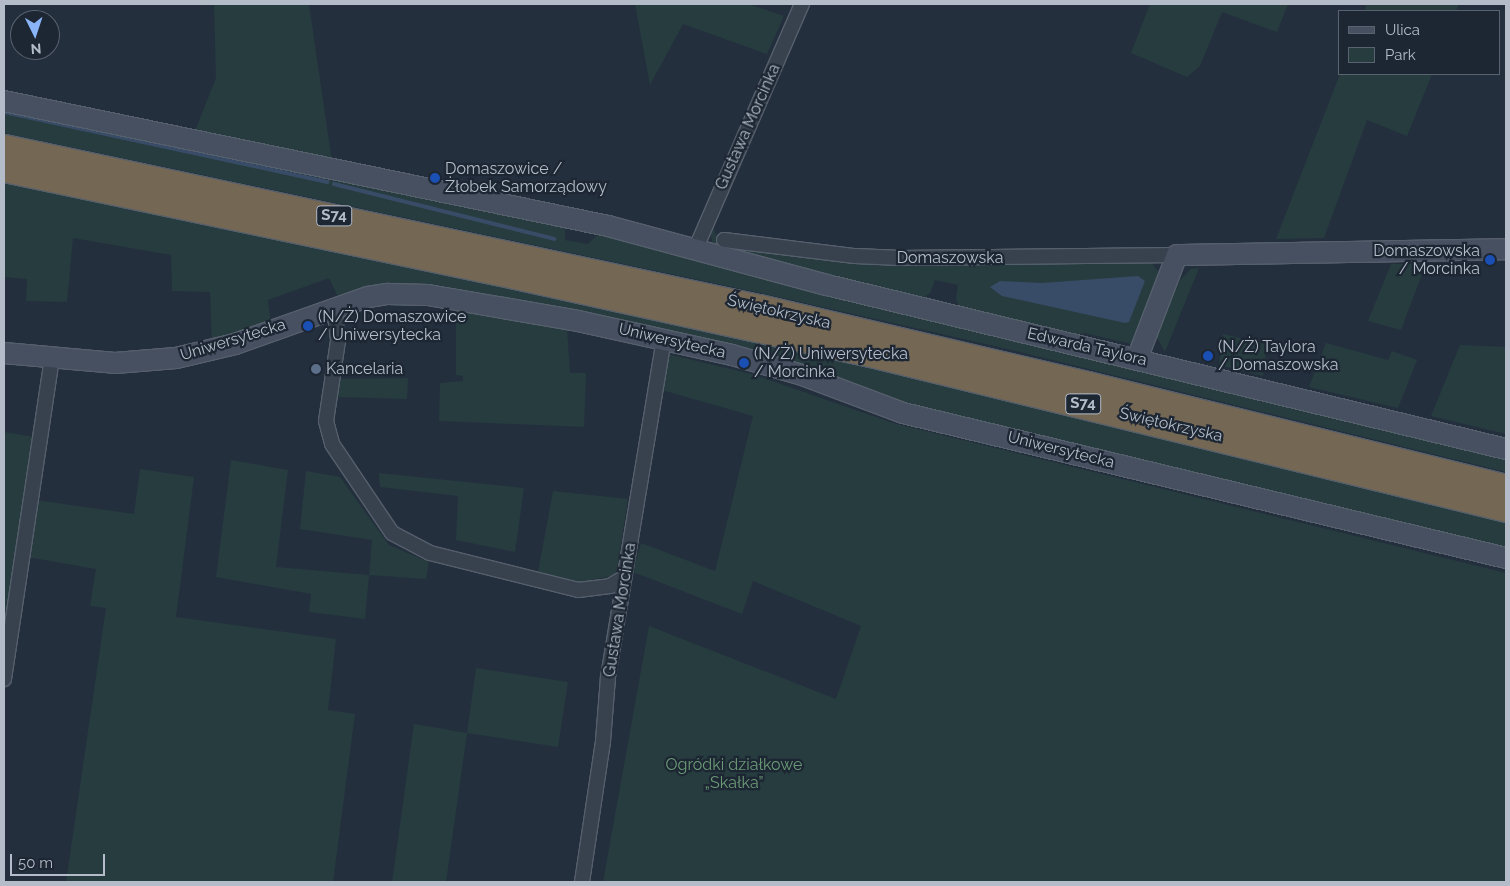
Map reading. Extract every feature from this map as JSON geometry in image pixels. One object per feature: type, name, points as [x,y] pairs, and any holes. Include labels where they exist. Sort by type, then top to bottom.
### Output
[{"type":"highway","name":"S74","points":[[4,147],[661,297]]},
{"type":"highway","name":"S74","points":[[4,169],[661,297]]},
{"type":"highway","name":"Świętokrzyska","points":[[661,297],[1087,384],[1506,487]]},
{"type":"highway","name":"Świętokrzyska","points":[[661,297],[1506,509]]},
{"type":"street","name":"Gustawa Morcinka","points":[[695,250],[802,4]]},
{"type":"street","name":"Edwarda Taylora","points":[[4,101],[562,215],[695,250],[1506,449]]},
{"type":"street","name":"Domaszowska","points":[[724,240],[855,256],[901,258],[1506,249]]},
{"type":"street","points":[[1137,359],[1177,255]]},
{"type":"street","name":"Uniwersytecka","points":[[4,353],[115,363],[176,358],[235,344],[334,308],[388,294],[428,295],[664,338],[802,375],[903,412],[1506,558]]},
{"type":"street","points":[[334,308],[338,341],[326,421],[332,444],[392,534],[430,553],[578,590],[610,586],[625,577]]},
{"type":"street","name":"Gustawa Morcinka","points":[[582,882],[603,741],[608,677],[664,338]]},
{"type":"street","points":[[4,678],[52,358]]},
{"type":"green space","points":[[214,4],[309,4],[332,162],[193,136],[216,78]]},
{"type":"green space","points":[[635,4],[749,4],[784,16],[767,54],[683,24],[650,85]]},
{"type":"green space","points":[[1150,4],[1288,4],[1277,32],[1222,12],[1200,66],[1187,77],[1131,53]]},
{"type":"green space","points":[[1361,4],[1459,4],[1456,10],[1365,10],[1366,6]]},
{"type":"green space","points":[[1340,75],[1432,75],[1407,136],[1367,120],[1324,238],[1276,239]]},
{"type":"green space","points":[[4,106],[565,227],[565,240],[588,244],[600,232],[1506,456],[1506,472],[1016,351],[756,292],[4,133]]},
{"type":"green space","points":[[4,180],[888,368],[1159,433],[1506,521],[1506,552],[906,406],[736,348],[673,331],[438,285],[390,284],[339,299],[329,278],[268,300],[271,325],[212,344],[210,292],[172,291],[171,255],[73,238],[67,302],[26,301],[27,279],[4,277]]},
{"type":"green space","points":[[712,222],[718,242],[872,263],[1151,262],[1160,274],[1131,344],[1085,333],[1068,336],[960,308],[956,299],[958,285],[935,280],[930,293],[920,299],[713,245],[709,228]]},
{"type":"green space","points":[[1391,264],[1426,264],[1401,330],[1368,321]]},
{"type":"green space","points":[[1199,268],[1165,352],[1157,338],[1159,328],[1180,280],[1191,269]]},
{"type":"green space","points":[[456,307],[567,329],[570,373],[586,373],[584,427],[439,421],[440,383],[463,381],[463,376],[456,375]]},
{"type":"green space","points":[[1223,334],[1267,344],[1263,376],[1219,365]]},
{"type":"green space","points":[[1326,343],[1388,360],[1392,351],[1417,360],[1398,408],[1309,387]]},
{"type":"green space","points":[[1460,345],[1506,347],[1506,434],[1431,416]]},
{"type":"green space","name":"Ogródki działkowe „Skałka”","points":[[668,354],[755,375],[893,423],[1506,573],[1506,882],[603,882],[649,626],[836,699],[861,626],[753,581],[742,614],[633,572],[641,543],[715,571],[753,416],[662,390]]},
{"type":"green space","points":[[408,378],[407,399],[337,397],[339,379]]},
{"type":"green space","points":[[4,432],[35,437],[4,635]]},
{"type":"green space","points":[[231,460],[288,470],[276,567],[369,575],[365,619],[309,612],[311,594],[216,577]]},
{"type":"green space","points":[[140,469],[194,477],[176,617],[336,639],[328,710],[355,714],[333,882],[66,882],[106,608],[90,606],[96,569],[27,557],[36,500],[134,514]]},
{"type":"green space","points":[[306,471],[340,477],[389,545],[429,562],[426,579],[369,575],[372,540],[300,529]]},
{"type":"green space","points":[[379,473],[524,488],[515,552],[456,540],[458,496],[380,487]]},
{"type":"green space","points":[[553,491],[628,499],[616,575],[580,582],[538,572]]},
{"type":"green space","points":[[476,668],[568,682],[558,747],[467,733]]},
{"type":"green space","points":[[414,724],[467,733],[446,882],[392,882]]},
{"type":"water","points":[[1138,276],[1145,281],[1129,322],[1125,323],[1002,296],[990,287],[1000,281],[1042,283]]},
{"type":"waterway","points":[[4,112],[328,182]]},
{"type":"waterway","points":[[334,184],[554,239]]},
{"type":"place","name":"Domaszowice / Żłobek Samorządowy","points":[[435,178]]},
{"type":"place","name":"Domaszowska / Morcinka","points":[[1490,260]]},
{"type":"place","name":"(N/Ż) Domaszowice / Uniwersytecka","points":[[308,326]]},
{"type":"place","name":"(N/Ż) Taylora / Domaszowska","points":[[1208,356]]},
{"type":"place","name":"(N/Ż) Uniwersytecka / Morcinka","points":[[744,363]]},
{"type":"place","name":"Kancelaria","points":[[316,369]]}]
